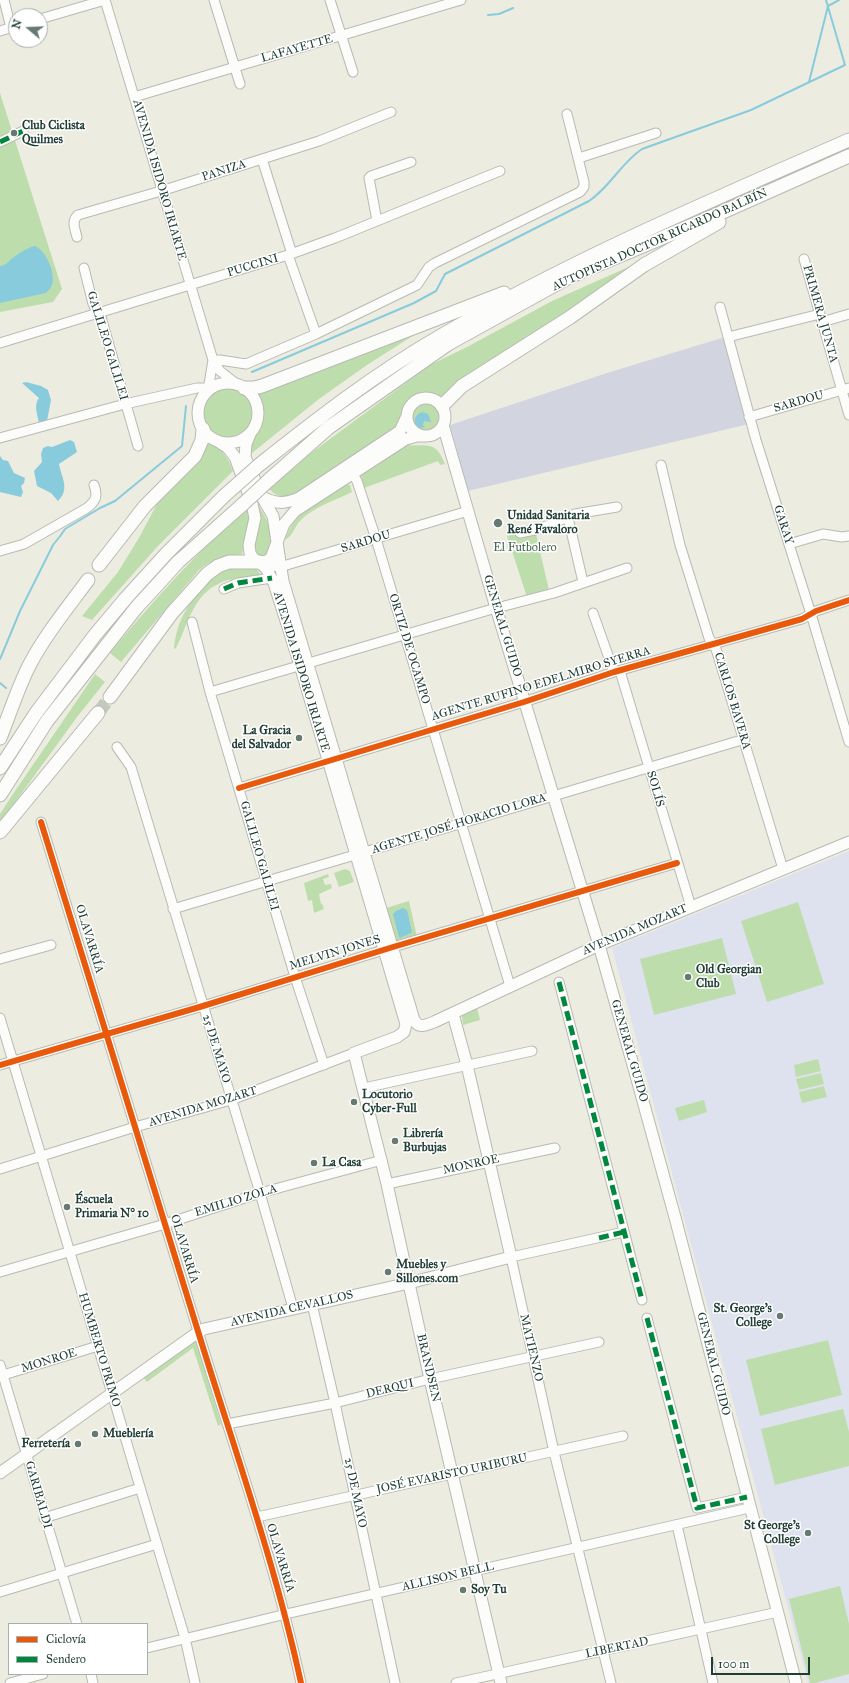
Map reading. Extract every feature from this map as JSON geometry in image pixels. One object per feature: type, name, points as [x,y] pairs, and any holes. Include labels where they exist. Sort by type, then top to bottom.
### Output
[{"type":"highway","name":"AUTOPISTA DOCTOR RICARDO BALBÍN","points":[[0,768],[36,713],[95,634],[161,559],[224,496],[259,465],[316,420],[376,376],[438,337],[542,280],[632,236],[849,140]]},
{"type":"highway","name":"AUTOPISTA DOCTOR RICARDO BALBÍN","points":[[0,795],[47,722],[136,608],[178,562],[328,428],[448,344],[572,276],[781,187],[849,156]]},
{"type":"highway","points":[[442,406],[462,386],[568,318],[644,265],[781,187]]},
{"type":"highway","points":[[241,386],[254,388],[262,386],[542,280]]},
{"type":"highway","points":[[99,565],[145,506],[195,456],[202,440],[203,429]]},
{"type":"highway","points":[[110,697],[172,613],[207,574],[218,566],[228,562],[261,563]]},
{"type":"highway","points":[[0,738],[30,664],[45,640],[88,580]]},
{"type":"highway","points":[[0,832],[98,713]]},
{"type":"main road","points":[[223,384],[241,386],[250,393],[255,400],[258,408],[256,425],[244,439],[225,443],[216,440],[209,436],[203,429],[198,412],[200,404],[206,392],[216,386],[223,384]]},
{"type":"main road","points":[[261,563],[272,558],[284,524],[295,511],[406,439],[436,433],[443,425],[445,412],[442,406],[433,399],[421,398],[411,405],[400,431],[299,498],[292,501],[277,503],[262,497]]},
{"type":"main road","points":[[407,416],[410,428],[420,435],[425,436]]},
{"type":"main road","name":"GENERAL GUIDO","points":[[443,425],[524,702],[554,795],[599,945],[674,1214],[749,1508],[796,1683]]},
{"type":"main road","name":"AVENIDA ISIDORO IRIARTE","points":[[251,432],[246,444],[245,457],[262,497],[274,516],[280,567],[276,581]]},
{"type":"main road","name":"AVENIDA ISIDORO IRIARTE","points":[[216,440],[232,452],[252,504],[254,518],[249,549],[252,556],[261,563],[276,581],[304,664],[389,949],[414,1020],[418,1024],[424,1026]]},
{"type":"main road","name":"AVENIDA MOZART","points":[[424,1026],[599,945],[849,842]]},
{"type":"main road","name":"AVENIDA ISIDORO IRIARTE","points":[[389,949],[406,1024],[402,1034]]},
{"type":"main road","name":"MATIENZO","points":[[452,1014],[467,1065],[510,1257]]},
{"type":"main road","name":"AVENIDA MOZART","points":[[354,1052],[402,1034]]},
{"type":"main road","name":"BRANDSEN","points":[[354,1052],[382,1160],[430,1379],[500,1679]]},
{"type":"main road","name":"AVENIDA CEVALLOS","points":[[0,1473],[204,1329],[409,1283],[510,1257]]},
{"type":"street","points":[[4,0],[8,11]]},
{"type":"street","points":[[48,17],[105,0]]},
{"type":"street","name":"AVENIDA ISIDORO IRIARTE","points":[[105,0],[161,191],[213,360],[220,371],[241,386]]},
{"type":"street","points":[[214,0],[240,84]]},
{"type":"street","points":[[330,0],[352,72]]},
{"type":"street","name":"LAFAYETTE","points":[[134,97],[461,0]]},
{"type":"street","name":"PANIZA","points":[[77,237],[74,219],[78,215],[161,191],[319,141],[391,112]]},
{"type":"street","points":[[213,360],[246,364],[316,334],[417,285],[429,267],[435,263],[580,192],[584,187],[584,182],[567,114]]},
{"type":"street","points":[[0,142],[23,131]]},
{"type":"street","points":[[579,158],[656,133]]},
{"type":"street","points":[[262,159],[290,254],[316,334]]},
{"type":"street","points":[[377,220],[369,178],[411,162]]},
{"type":"street","name":"PUCCINI","points":[[0,343],[290,254],[336,238],[500,171]]},
{"type":"street","name":"PRIMERA JUNTA","points":[[804,260],[821,318],[845,389],[849,415]]},
{"type":"street","name":"GALILEO GALILEI","points":[[84,268],[94,304],[101,317],[138,446]]},
{"type":"street","name":"GARAY","points":[[720,307],[749,417],[811,614],[849,742]]},
{"type":"street","points":[[728,337],[821,318],[849,314]]},
{"type":"street","name":"AVENIDA ISIDORO IRIARTE","points":[[206,392],[213,360]]},
{"type":"street","points":[[0,438],[125,404],[197,388],[206,392]]},
{"type":"street","name":"SARDOU","points":[[749,417],[845,389]]},
{"type":"street","name":"CARLOS BAVERA","points":[[661,465],[680,545],[709,638],[716,649],[745,739],[783,869]]},
{"type":"street","name":"ORTIZ DE OCAMPO","points":[[352,473],[357,481],[376,539],[510,986]]},
{"type":"street","points":[[0,551],[24,544],[87,508],[97,497],[94,485]]},
{"type":"street","points":[[520,533],[539,529],[582,513],[617,507]]},
{"type":"street","name":"SARDOU","points":[[261,563],[280,567],[468,511]]},
{"type":"street","points":[[568,518],[583,582]]},
{"type":"street","points":[[789,544],[823,534],[842,537],[849,536]]},
{"type":"street","points":[[210,692],[404,634],[554,593],[627,568]]},
{"type":"street","points":[[224,589],[238,583],[276,581]]},
{"type":"street","name":"AGENTE RUFINO EDELMIRO SYERRA","points":[[239,788],[432,728],[524,702],[617,672],[802,619],[816,611],[849,600]]},
{"type":"street","name":"SOLÍS","points":[[594,613],[617,672],[649,768],[691,907]]},
{"type":"street","name":"GALILEO GALILEI","points":[[192,622],[210,692],[267,881],[294,977],[324,1065]]},
{"type":"street","points":[[840,712],[849,709]]},
{"type":"street","name":"AGENTE JOSÉ HORACIO LORA","points":[[173,909],[745,739]]},
{"type":"street","name":"25 DE MAYO","points":[[117,747],[132,767],[173,909],[260,1193],[293,1308]]},
{"type":"street","name":"OLAVARRÍA","points":[[41,822],[107,1033],[164,1224],[257,1517],[286,1614],[301,1683]]},
{"type":"street","name":"MELVIN JONES","points":[[0,1064],[203,1006],[489,918],[677,863]]},
{"type":"street","points":[[0,959],[51,945]]},
{"type":"street","points":[[559,982],[642,1300]]},
{"type":"street","name":"HUMBERTO PRIMO","points":[[0,1018],[185,1638],[195,1683]]},
{"type":"street","points":[[364,1088],[532,1051]]},
{"type":"street","name":"AVENIDA MOZART","points":[[0,1169],[135,1127],[231,1100],[324,1065],[354,1052]]},
{"type":"street","name":"MONROE","points":[[387,1184],[488,1161],[555,1148]]},
{"type":"street","name":"EMILIO ZOLA","points":[[0,1272],[164,1224],[260,1193],[382,1160]]},
{"type":"street","name":"AVENIDA CEVALLOS","points":[[510,1257],[624,1232]]},
{"type":"street","name":"MATIENZO","points":[[510,1257],[554,1452],[611,1683]]},
{"type":"street","name":"25 DE MAYO","points":[[312,1304],[335,1402],[395,1683]]},
{"type":"street","points":[[647,1318],[697,1508],[747,1497]]},
{"type":"street","name":"DERQUI","points":[[227,1424],[335,1402],[430,1379],[599,1342]]},
{"type":"street","name":"MONROE","points":[[2,1376],[98,1346]]},
{"type":"street","name":"GARIBALDI","points":[[0,1365],[44,1518],[77,1623]]},
{"type":"street","name":"JOSÉ EVARISTO URIBURU","points":[[257,1517],[623,1436]]},
{"type":"street","points":[[44,1518],[140,1488]]},
{"type":"street","name":"ALLISON BELL","points":[[148,1648],[376,1593],[749,1508]]},
{"type":"street","points":[[677,1525],[713,1683]]},
{"type":"street","points":[[0,1592],[157,1544]]},
{"type":"street","name":"LIBERTAD","points":[[456,1683],[500,1679],[603,1651],[778,1612]]},
{"type":"street","points":[[10,1683],[39,1675]]},
{"type":"shaded area","points":[[725,337],[749,424],[468,491],[450,425],[607,373]]},
{"type":"shaded area","name":"St. George's College","points":[[849,851],[849,1683],[808,1683],[612,948]]},
{"type":"green space","points":[[0,93],[62,289],[53,302],[0,312]]},
{"type":"green space","points":[[642,261],[444,397],[440,399],[431,395],[421,394],[411,399],[405,404],[398,427],[301,492],[285,498],[275,494],[269,489],[311,453],[430,365],[467,347],[552,301]]},
{"type":"green space","points":[[433,323],[367,365],[319,399],[252,453],[252,438],[261,418],[262,411],[261,402],[255,392]]},
{"type":"green space","points":[[223,389],[233,389],[242,393],[248,399],[252,408],[252,418],[248,427],[242,433],[233,437],[223,437],[214,433],[208,427],[204,418],[204,408],[208,399],[214,393]]},
{"type":"green space","points":[[422,400],[428,400],[438,407],[441,416],[440,422],[434,429],[428,432],[422,432],[412,425],[409,419],[409,413],[416,403]]},
{"type":"green space","points":[[207,442],[220,449],[233,471],[157,547],[92,620],[82,616],[118,572],[140,536],[159,500]]},
{"type":"green space","points":[[407,445],[426,445],[435,448],[445,464],[440,465],[438,461],[364,488],[361,479],[362,473]]},
{"type":"green space","points":[[345,484],[350,485],[352,492],[325,504],[305,516],[298,523],[290,536],[285,540],[289,530],[301,514],[309,507]]},
{"type":"green space","points":[[257,504],[268,522],[271,536],[270,549],[267,556],[261,558],[254,552],[259,530]]},
{"type":"green space","points":[[250,506],[250,514],[242,554],[224,557],[204,566],[199,570],[121,662],[110,653],[194,558]]},
{"type":"green space","name":"El Futbolero","points":[[535,530],[549,590],[527,597],[507,536]]},
{"type":"green space","points":[[246,566],[256,569],[264,578],[240,581],[228,580],[208,591],[194,607],[176,648],[174,649],[175,639],[181,621],[195,596],[222,571]]},
{"type":"green space","points":[[95,674],[105,682],[77,717],[0,823],[0,814]]},
{"type":"green space","points":[[345,869],[350,871],[354,882],[339,887],[334,873]]},
{"type":"green space","points":[[328,874],[329,877],[323,879],[325,885],[331,884],[332,888],[319,894],[321,904],[322,903],[324,909],[314,913],[312,900],[308,901],[304,883]]},
{"type":"green space","points":[[409,901],[417,937],[397,942],[393,938],[386,908]]},
{"type":"green space","points":[[798,902],[824,984],[767,1002],[741,921]]},
{"type":"green space","name":"Old Georgian Club","points":[[722,938],[736,994],[654,1015],[640,959]]},
{"type":"green space","points":[[477,1008],[480,1020],[463,1025],[462,1016]]},
{"type":"green space","points":[[818,1059],[821,1071],[796,1077],[794,1065]]},
{"type":"green space","points":[[821,1073],[824,1084],[799,1090],[796,1079]]},
{"type":"green space","points":[[824,1086],[827,1097],[802,1103],[799,1092]]},
{"type":"green space","points":[[704,1100],[707,1112],[679,1121],[675,1108]]},
{"type":"green space","points":[[195,1338],[221,1424],[218,1426],[193,1348],[147,1382],[143,1377]]},
{"type":"green space","points":[[828,1340],[842,1395],[760,1416],[746,1360]]},
{"type":"green space","points":[[843,1409],[849,1432],[849,1466],[775,1485],[761,1429]]},
{"type":"green space","points":[[840,1586],[849,1624],[849,1674],[810,1683],[789,1599]]},
{"type":"water","points":[[35,246],[43,253],[49,263],[53,275],[51,287],[46,293],[0,303],[0,266],[6,264],[24,250]]},
{"type":"water","points":[[26,382],[41,386],[48,390],[51,400],[47,421],[39,424],[36,404],[39,398],[22,383]]},
{"type":"water","points":[[422,412],[428,414],[431,422],[424,421],[423,425],[425,427],[420,428],[415,424],[415,418]]},
{"type":"water","points":[[70,440],[74,442],[77,452],[59,464],[64,484],[64,492],[58,501],[51,493],[37,486],[34,471],[42,462],[41,454],[43,448],[48,446],[52,447]]},
{"type":"water","points":[[0,456],[3,460],[8,461],[14,473],[25,478],[24,483],[21,486],[23,492],[21,497],[0,492]]},
{"type":"water","points":[[403,908],[407,910],[412,932],[400,938],[393,914]]},
{"type":"waterway","points":[[252,372],[414,303],[436,291],[445,274],[589,201],[603,189],[628,161],[642,149],[751,110],[845,65],[826,0]]},
{"type":"waterway","points":[[809,82],[828,6],[839,0]]},
{"type":"waterway","points":[[488,15],[499,14],[513,8]]},
{"type":"waterway","points":[[0,659],[20,611],[53,545],[65,529],[100,508],[115,501],[182,446],[186,406]]},
{"type":"waterway","points":[[0,683],[6,688]]},
{"type":"tunnel","points":[[98,713],[110,697]]},
{"type":"marked path","points":[[0,142],[23,131]]},
{"type":"marked path","points":[[224,589],[238,583],[272,578]]},
{"type":"marked path","points":[[559,982],[642,1300]]},
{"type":"marked path","points":[[599,1238],[624,1232]]},
{"type":"marked path","points":[[647,1318],[697,1508],[747,1497]]},
{"type":"cycle path","points":[[239,788],[524,702],[614,672],[802,619],[816,611],[849,600]]},
{"type":"cycle path","points":[[41,822],[268,1554],[301,1683]]},
{"type":"cycle path","points":[[0,1065],[203,1006],[393,947],[677,863]]},
{"type":"place","name":"Club Ciclista Quilmes","points":[[14,133]]},
{"type":"place","name":"Unidad Sanitaria René Favaloro","points":[[498,523]]},
{"type":"place","name":"La Gracia del Salvador","points":[[299,738]]},
{"type":"place","name":"Old Georgian Club","points":[[688,977]]},
{"type":"place","name":"Locutorio Cyber-Full","points":[[354,1102]]},
{"type":"place","name":"Librería Burbujas","points":[[395,1141]]},
{"type":"place","name":"La Casa","points":[[314,1163]]},
{"type":"place","name":"Éscuela Primaria N° 10","points":[[67,1207]]},
{"type":"place","name":"Muebles y Sillones.com","points":[[388,1272]]},
{"type":"place","name":"St. George's College","points":[[780,1316]]},
{"type":"place","name":"Mueblería","points":[[95,1434]]},
{"type":"place","name":"Ferretería","points":[[78,1444]]},
{"type":"place","name":"St George's College","points":[[808,1533]]},
{"type":"place","name":"Soy Tu","points":[[463,1590]]}]
